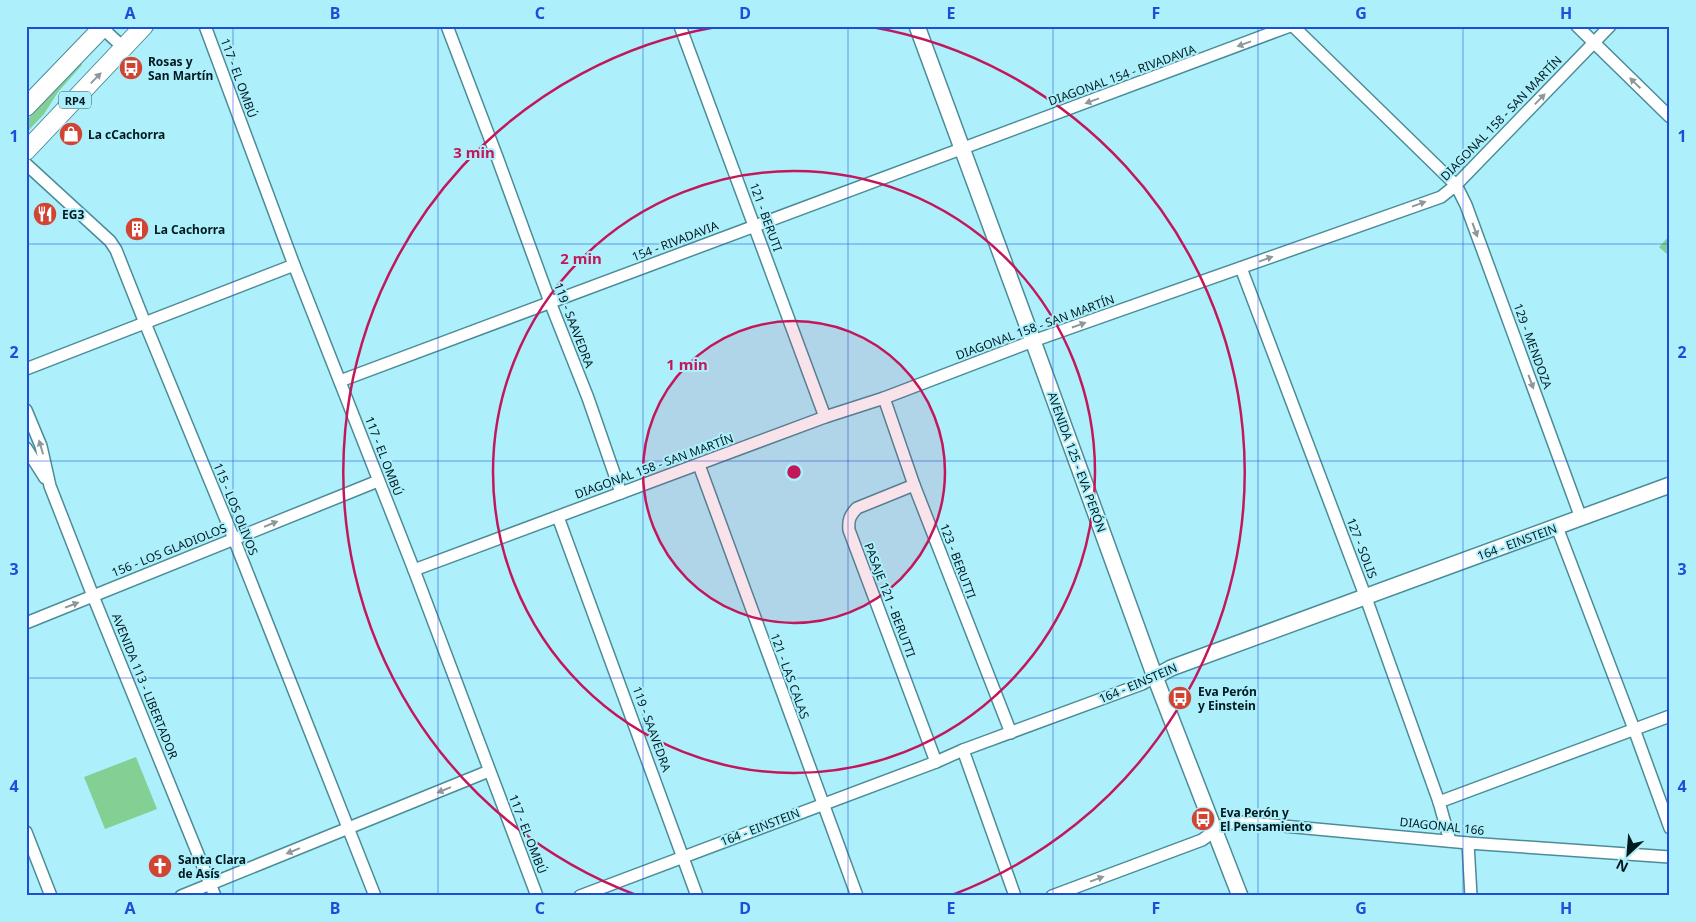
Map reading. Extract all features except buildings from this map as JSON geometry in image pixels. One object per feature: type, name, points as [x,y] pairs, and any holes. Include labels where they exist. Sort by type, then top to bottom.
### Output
[{"type":"main road","name":"RP4","points":[[26,151],[144,26]]},
{"type":"main road","name":"RP4","points":[[26,107],[102,27]]},
{"type":"street","name":"117 - EL OMBÚ","points":[[205,26],[294,266],[414,570],[537,896]]},
{"type":"street","name":"119 - SAAVEDRA","points":[[447,26],[550,302],[588,398],[621,492]]},
{"type":"street","name":"121 - BERUTI","points":[[680,26],[825,417]]},
{"type":"street","name":"AVENIDA 125 - EVA PERÓN","points":[[917,26],[1155,677],[1240,896]]},
{"type":"street","name":"DIAGONAL 154 - RIVADAVIA","points":[[963,149],[1291,26]]},
{"type":"street","name":"129 - MENDOZA","points":[[1291,26],[1456,185],[1466,205],[1581,518]]},
{"type":"street","points":[[1577,26],[1670,117]]},
{"type":"street","name":"DIAGONAL 158 - SAN MARTÍN","points":[[414,570],[825,417],[884,398],[1033,341],[1441,196],[1456,185],[1610,26]]},
{"type":"street","points":[[102,27],[124,48]]},
{"type":"street","name":"154 - RIVADAVIA","points":[[340,381],[963,149]]},
{"type":"street","name":"115 - LOS OLIVOS","points":[[26,164],[113,245],[122,261],[144,323],[234,539],[376,896]]},
{"type":"street","points":[[26,369],[294,266]]},
{"type":"street","name":"127 - SOLIS","points":[[1241,268],[1366,598],[1439,802],[1450,841]]},
{"type":"street","name":"123 - BERUTTI","points":[[884,398],[914,485],[1011,733]]},
{"type":"street","name":"AVENIDA 113 - LIBERTADOR","points":[[26,410],[41,446],[50,486],[213,890]]},
{"type":"street","name":"AVENIDA 113 - LIBERTADOR","points":[[26,448],[50,486]]},
{"type":"street","name":"121 - LAS CALAS","points":[[698,465],[857,896]]},
{"type":"street","name":"156 - LOS GLADIOLOS","points":[[26,623],[378,481]]},
{"type":"street","name":"PASAJE 121 - BERUTTI","points":[[914,485],[857,508],[851,514],[848,521],[849,530],[936,762]]},
{"type":"street","name":"164 - EINSTEIN","points":[[580,896],[1142,684],[1171,668],[1670,485]]},
{"type":"street","name":"119 - SAAVEDRA","points":[[558,517],[684,856],[697,896]]},
{"type":"street","points":[[1557,527],[1670,828]]},
{"type":"street","points":[[1439,802],[1670,716]]},
{"type":"street","points":[[963,750],[1015,896]]},
{"type":"street","points":[[181,896],[213,890],[348,829],[489,771]]},
{"type":"street","name":"DIAGONAL 166","points":[[1052,896],[1202,840],[1224,824],[1240,822],[1468,843],[1670,857]]},
{"type":"street","points":[[26,832],[51,896]]},
{"type":"street","points":[[1468,843],[1471,896]]},
{"type":"green space","points":[[81,63],[82,65],[58,92],[44,114],[26,133],[26,121]]},
{"type":"green space","points":[[1670,235],[1670,257],[1659,247]]},
{"type":"green space","points":[[136,757],[157,809],[105,829],[84,777]]},
{"type":"place","name":"Rosas y San Martín","points":[[131,68]]},
{"type":"place","name":"La cCachorra","points":[[71,134]]},
{"type":"place","name":"EG3","points":[[45,214]]},
{"type":"place","name":"La Cachorra","points":[[137,229]]},
{"type":"place","name":"Eva Perón y Einstein","points":[[1180,698]]},
{"type":"place","name":"Eva Perón y El Pensamiento","points":[[1203,819]]},
{"type":"place","name":"Santa Clara de Asís","points":[[160,866]]}]
